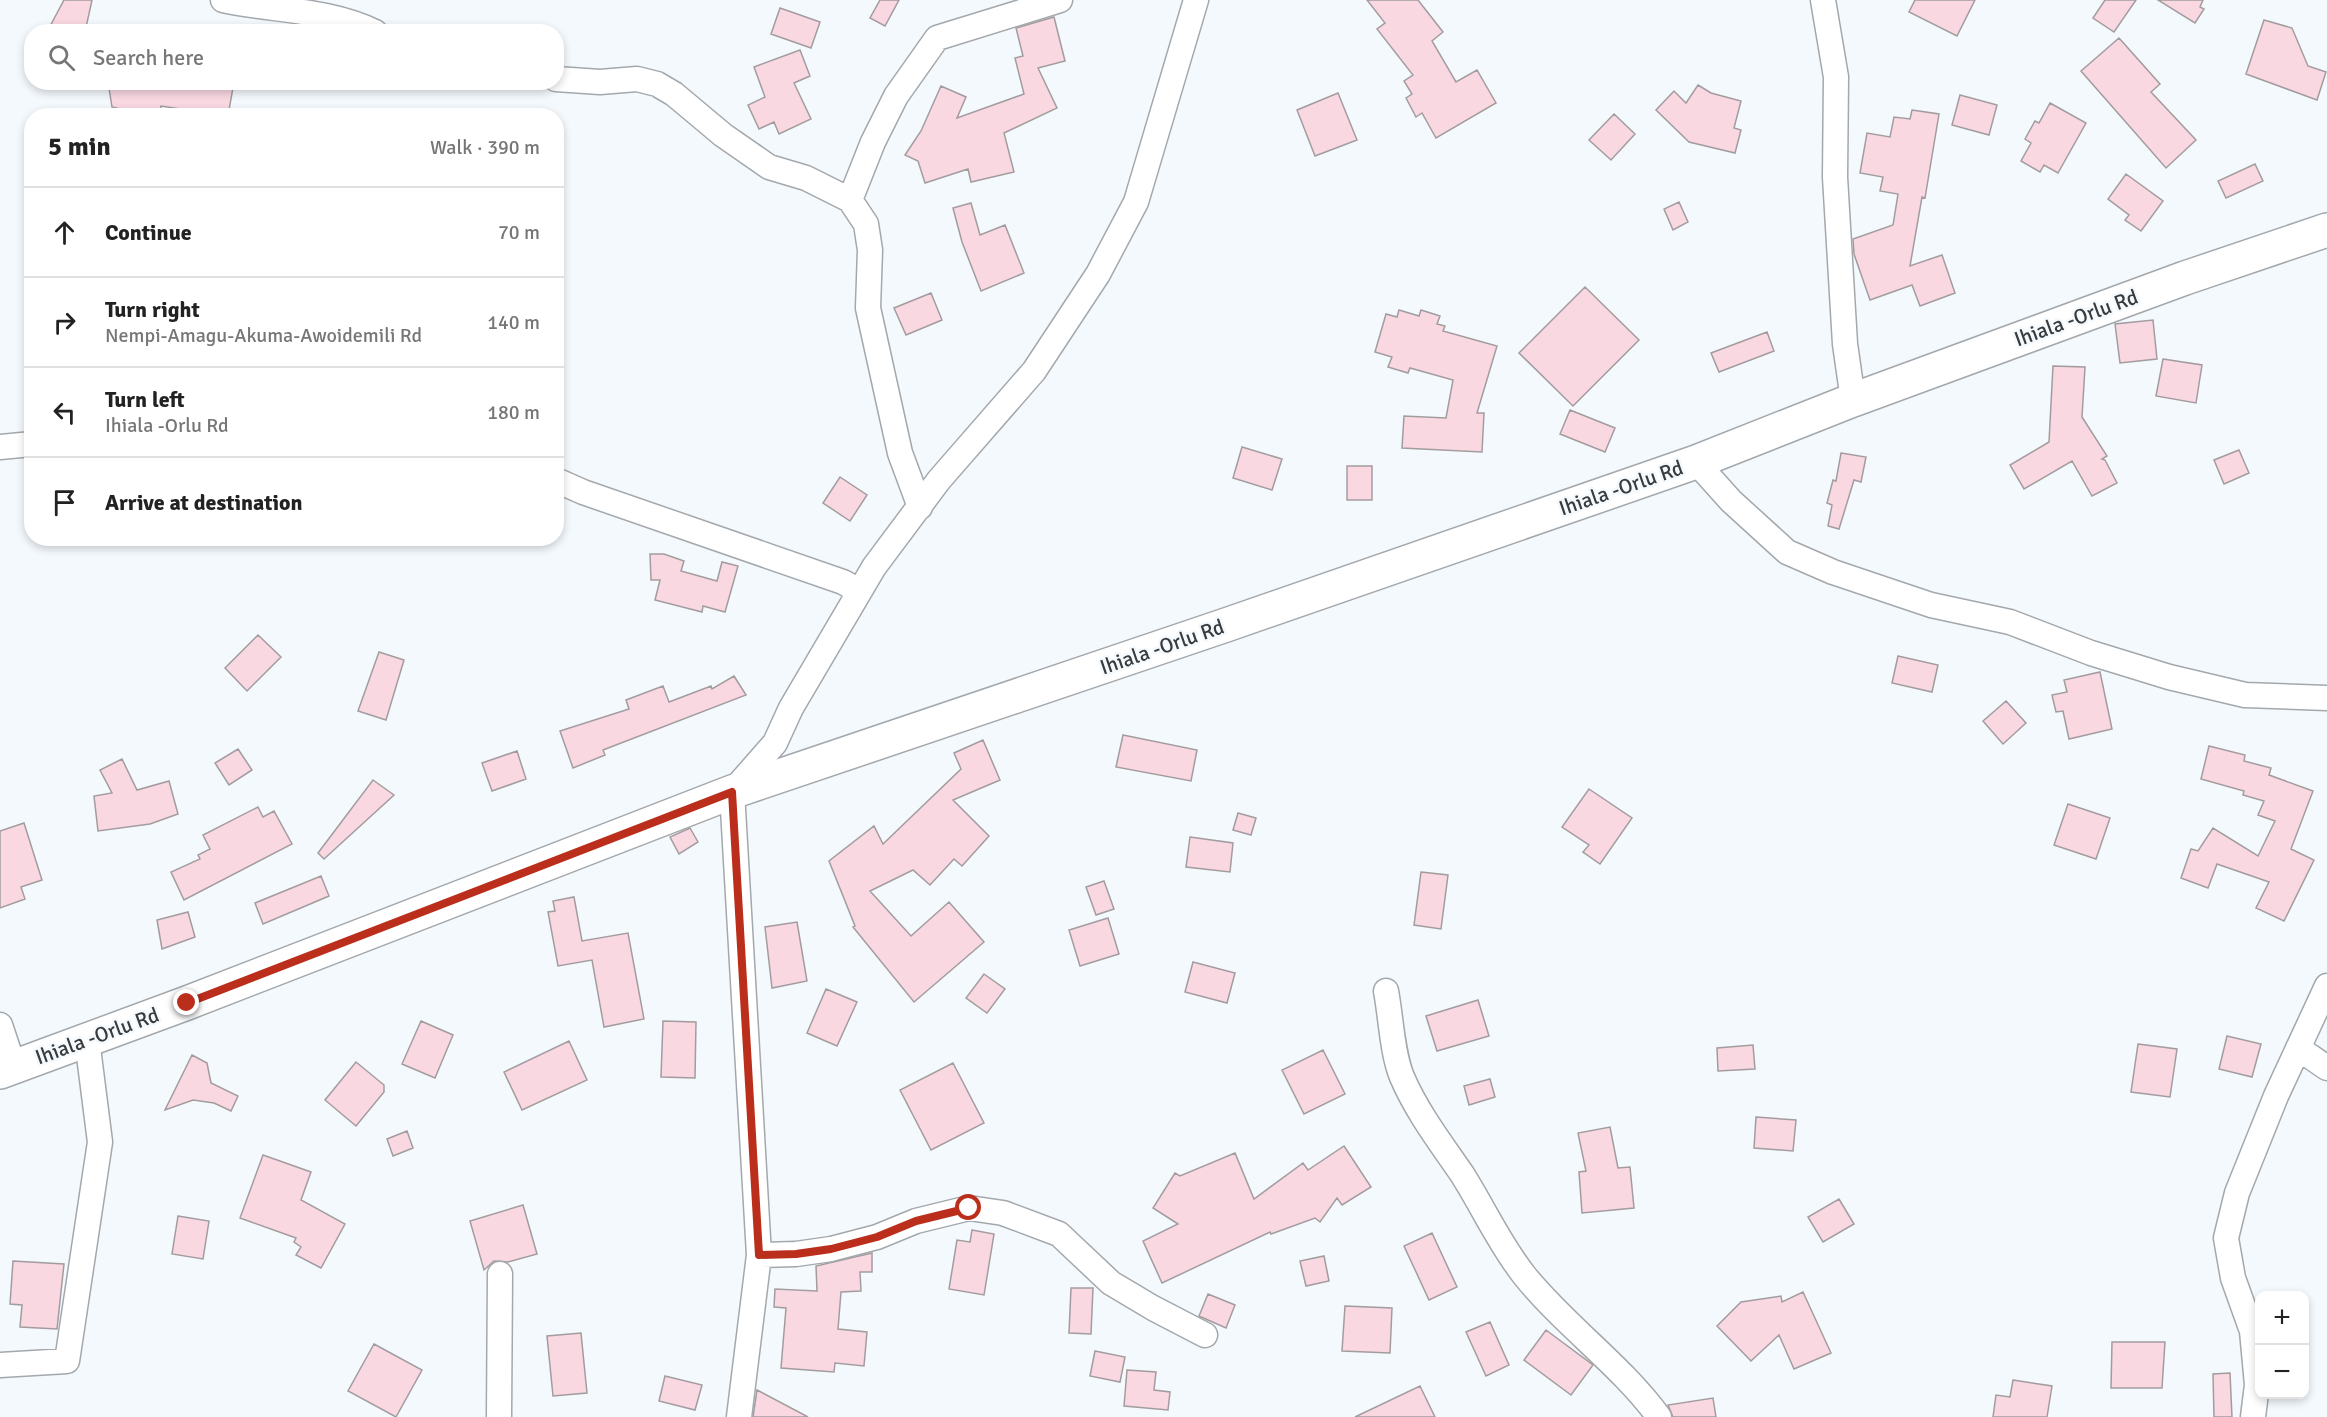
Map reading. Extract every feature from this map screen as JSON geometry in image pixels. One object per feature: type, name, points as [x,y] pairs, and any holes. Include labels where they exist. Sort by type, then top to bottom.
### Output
[{"type":"main road","name":"Ihiala -Orlu Rd","points":[[7,1070],[732,792],[1226,625],[1696,462],[1852,400],[2185,278],[2326,233]]},
{"type":"street","points":[[223,0],[250,6],[331,14],[355,24]]},
{"type":"street","points":[[850,200],[873,142],[896,96],[937,38],[1060,0]]},
{"type":"street","points":[[739,1417],[759,1255],[732,792],[776,743],[790,708],[859,591],[920,507],[1034,371],[1098,274],[1136,202],[1196,0]]},
{"type":"street","points":[[1823,0],[1836,76],[1835,177],[1845,344],[1852,400]]},
{"type":"street","points":[[564,80],[600,82],[637,80],[657,84],[674,94],[723,135],[769,167],[806,178],[850,200],[866,224],[870,250],[868,308],[900,453],[920,507]]},
{"type":"street","points":[[0,447],[24,445]]},
{"type":"street","points":[[1696,462],[1731,501],[1787,552],[1833,572],[1931,605],[2010,622],[2091,653],[2169,677],[2245,695],[2327,698]]},
{"type":"street","points":[[564,484],[843,582],[859,591]]},
{"type":"street","points":[[2253,1417],[2257,1385],[2252,1331],[2233,1278],[2226,1238],[2237,1193],[2298,1048],[2327,986]]},
{"type":"street","points":[[1386,991],[1401,1075],[1426,1124],[1463,1175],[1488,1221],[1524,1274],[1566,1321],[1641,1393],[1659,1417]]},
{"type":"street","points":[[0,1025],[7,1070]]},
{"type":"street","points":[[0,1365],[67,1361],[100,1142],[87,1040]]},
{"type":"street","points":[[2298,1048],[2327,1068]]},
{"type":"street","points":[[759,1255],[796,1254],[831,1249],[877,1237],[916,1221],[969,1208],[1003,1213],[1059,1234],[1111,1283],[1205,1335]]},
{"type":"street","points":[[499,1417],[500,1274]]},
{"type":"building","points":[[64,0],[92,0],[87,24],[51,24]]},
{"type":"building","points":[[880,0],[899,0],[885,26],[870,18]]},
{"type":"building","points":[[1367,0],[1418,0],[1443,32],[1432,41],[1456,82],[1477,70],[1496,103],[1436,138],[1422,113],[1416,117],[1406,98],[1412,94],[1404,81],[1413,75],[1377,29],[1385,23]]},
{"type":"building","points":[[1915,0],[1975,0],[1957,36],[1909,12]]},
{"type":"building","points":[[2105,0],[2136,0],[2114,32],[2093,18]]},
{"type":"building","points":[[2158,0],[2203,0],[2200,7],[2204,9],[2195,23]]},
{"type":"building","points":[[780,8],[820,22],[811,48],[771,34]]},
{"type":"building","points":[[1054,17],[1065,61],[1038,68],[1057,108],[1004,133],[1014,172],[971,182],[968,169],[925,183],[918,161],[905,155],[921,131],[941,86],[966,97],[957,118],[1024,94],[1015,58],[1023,56],[1016,28]]},
{"type":"building","points":[[2264,20],[2292,28],[2308,66],[2326,72],[2317,100],[2246,74]]},
{"type":"building","points":[[2119,38],[2160,84],[2151,92],[2196,140],[2166,168],[2081,71]]},
{"type":"building","points":[[800,50],[810,76],[794,83],[811,119],[779,134],[774,122],[759,129],[748,105],[765,97],[754,67]]},
{"type":"building","points":[[1698,85],[1711,93],[1741,101],[1734,128],[1741,130],[1735,153],[1689,142],[1656,110],[1674,91],[1686,103]]},
{"type":"building","points":[[109,90],[233,90],[229,108],[112,107]]},
{"type":"building","points":[[1338,93],[1357,140],[1315,156],[1297,110]]},
{"type":"building","points":[[1960,95],[1997,105],[1989,135],[1952,125]]},
{"type":"building","points":[[2050,103],[2086,123],[2058,173],[2044,165],[2040,172],[2021,161],[2031,143],[2025,139],[2035,121],[2039,123]]},
{"type":"building","points":[[1912,110],[1939,114],[1925,198],[1922,197],[1910,266],[1942,255],[1955,293],[1920,306],[1912,285],[1870,300],[1854,254],[1853,239],[1893,225],[1898,194],[1880,191],[1883,177],[1860,173],[1867,133],[1890,137],[1894,117],[1910,119]]},
{"type":"building","points":[[1614,114],[1635,134],[1611,160],[1589,140]]},
{"type":"building","points":[[2255,164],[2263,181],[2226,198],[2218,181]]},
{"type":"building","points":[[2126,174],[2163,201],[2141,231],[2125,220],[2129,215],[2108,199]]},
{"type":"building","points":[[1679,202],[1688,222],[1673,230],[1664,209]]},
{"type":"building","points":[[971,203],[980,235],[1005,225],[1024,273],[981,291],[962,242],[953,208]]},
{"type":"building","points":[[1585,287],[1639,340],[1573,406],[1519,353]]},
{"type":"building","points":[[931,293],[942,320],[906,335],[894,308]]},
{"type":"building","points":[[1399,310],[1419,316],[1421,310],[1440,316],[1437,324],[1445,326],[1443,331],[1497,346],[1477,413],[1484,413],[1482,452],[1402,448],[1404,416],[1446,418],[1453,380],[1410,368],[1408,373],[1388,367],[1392,357],[1375,352],[1386,314],[1397,317]]},
{"type":"building","points":[[2153,320],[2157,359],[2120,363],[2115,324]]},
{"type":"building","points":[[1767,332],[1774,351],[1719,372],[1711,353]]},
{"type":"building","points":[[2163,359],[2202,365],[2196,403],[2156,396]]},
{"type":"building","points":[[2053,366],[2085,367],[2082,417],[2107,456],[2102,459],[2105,460],[2117,483],[2092,496],[2072,461],[2024,489],[2010,465],[2049,442]]},
{"type":"building","points":[[1570,410],[1615,428],[1605,452],[1560,434]]},
{"type":"building","points":[[1242,447],[1282,459],[1272,490],[1233,478]]},
{"type":"building","points":[[2239,450],[2249,473],[2224,484],[2214,460]]},
{"type":"building","points":[[1841,453],[1866,457],[1861,482],[1854,480],[1839,529],[1828,526],[1832,505],[1827,503],[1833,480],[1836,481]]},
{"type":"building","points":[[1347,466],[1372,466],[1372,500],[1347,500]]},
{"type":"building","points":[[840,477],[867,495],[850,521],[823,503]]},
{"type":"building","points":[[650,554],[664,554],[684,561],[681,571],[717,581],[722,562],[738,566],[725,612],[703,606],[702,612],[655,600],[660,580],[651,580]]},
{"type":"building","points":[[258,635],[281,657],[247,691],[225,668]]},
{"type":"building","points":[[379,652],[404,660],[386,720],[358,711]]},
{"type":"building","points":[[1898,656],[1938,665],[1932,692],[1892,683]]},
{"type":"building","points":[[2100,672],[2112,729],[2069,739],[2063,711],[2056,712],[2052,695],[2067,692],[2064,680]]},
{"type":"building","points":[[734,676],[746,695],[603,750],[605,755],[573,768],[560,731],[629,709],[626,700],[663,686],[669,702],[711,686],[712,689]]},
{"type":"building","points":[[2006,701],[2026,723],[2003,744],[1983,721]]},
{"type":"building","points":[[1123,735],[1197,750],[1191,781],[1116,767]]},
{"type":"building","points":[[983,740],[1000,780],[953,800],[989,836],[962,866],[954,859],[930,885],[913,870],[870,891],[911,936],[949,902],[984,942],[914,1002],[853,927],[855,926],[829,861],[874,826],[883,844],[961,769],[954,753]]},
{"type":"building","points":[[2209,746],[2245,755],[2244,761],[2271,768],[2269,775],[2313,791],[2291,849],[2314,860],[2284,921],[2256,908],[2269,882],[2217,864],[2208,888],[2181,878],[2191,849],[2198,851],[2213,828],[2258,856],[2275,821],[2258,815],[2264,801],[2243,795],[2244,791],[2201,779]]},
{"type":"building","points":[[238,749],[252,770],[229,785],[215,763]]},
{"type":"building","points":[[517,751],[526,779],[492,791],[482,763]]},
{"type":"building","points":[[122,759],[137,790],[169,781],[178,814],[150,824],[98,831],[94,796],[112,793],[100,770]]},
{"type":"building","points":[[373,780],[394,795],[324,859],[318,853]]},
{"type":"building","points":[[1589,789],[1632,818],[1600,864],[1583,852],[1589,845],[1562,827]]},
{"type":"building","points":[[2068,804],[2110,818],[2096,859],[2054,845]]},
{"type":"building","points":[[258,807],[263,817],[274,811],[292,844],[184,900],[171,872],[200,859],[198,855],[210,849],[203,835]]},
{"type":"building","points":[[1238,813],[1256,818],[1251,835],[1233,830]]},
{"type":"building","points":[[24,823],[42,880],[21,887],[25,899],[0,908],[0,831]]},
{"type":"building","points":[[690,828],[698,842],[679,854],[670,837]]},
{"type":"building","points":[[1190,837],[1233,843],[1230,872],[1186,867]]},
{"type":"building","points":[[1421,872],[1448,875],[1441,929],[1414,925]]},
{"type":"building","points":[[321,876],[329,896],[263,924],[255,903]]},
{"type":"building","points":[[1104,881],[1114,909],[1096,915],[1086,887]]},
{"type":"building","points":[[574,897],[582,941],[628,933],[644,1019],[604,1027],[592,960],[558,966],[548,912],[555,911],[553,901]]},
{"type":"building","points":[[188,912],[195,937],[162,949],[157,920]]},
{"type":"building","points":[[1108,918],[1119,954],[1080,966],[1069,930]]},
{"type":"building","points":[[797,922],[807,981],[772,988],[765,927]]},
{"type":"building","points":[[1193,962],[1235,973],[1227,1003],[1185,992]]},
{"type":"building","points":[[984,974],[1005,989],[987,1013],[966,998]]},
{"type":"building","points":[[826,989],[857,1002],[837,1046],[807,1033]]},
{"type":"building","points":[[1478,1000],[1489,1036],[1437,1051],[1426,1016]]},
{"type":"building","points":[[421,1021],[453,1035],[435,1078],[402,1064]]},
{"type":"building","points":[[663,1021],[696,1022],[695,1078],[661,1077]]},
{"type":"building","points":[[2227,1036],[2261,1044],[2252,1077],[2219,1069]]},
{"type":"building","points":[[569,1041],[587,1080],[522,1110],[504,1072]]},
{"type":"building","points":[[2138,1044],[2177,1049],[2170,1097],[2131,1092]]},
{"type":"building","points":[[1753,1045],[1755,1069],[1718,1071],[1717,1048]]},
{"type":"building","points":[[1323,1050],[1345,1094],[1304,1114],[1282,1070]]},
{"type":"building","points":[[192,1055],[207,1063],[211,1083],[238,1096],[231,1111],[214,1103],[193,1100],[165,1110]]},
{"type":"building","points":[[356,1062],[384,1085],[384,1092],[356,1126],[325,1100]]},
{"type":"building","points":[[953,1063],[984,1123],[931,1150],[900,1090]]},
{"type":"building","points":[[1490,1079],[1495,1097],[1469,1105],[1464,1086]]},
{"type":"building","points":[[1756,1117],[1796,1120],[1793,1151],[1754,1148]]},
{"type":"building","points":[[1610,1127],[1618,1168],[1630,1167],[1634,1208],[1582,1213],[1579,1172],[1586,1171],[1578,1133]]},
{"type":"building","points":[[407,1131],[413,1148],[393,1156],[387,1139]]},
{"type":"building","points":[[1344,1146],[1371,1187],[1342,1205],[1337,1198],[1320,1222],[1315,1218],[1271,1234],[1270,1232],[1162,1283],[1143,1241],[1178,1224],[1153,1208],[1175,1173],[1180,1176],[1235,1153],[1254,1199],[1303,1163],[1308,1170]]},
{"type":"building","points":[[263,1155],[311,1172],[301,1200],[345,1224],[321,1268],[296,1255],[301,1247],[294,1242],[296,1238],[240,1218]]},
{"type":"building","points":[[1839,1199],[1854,1224],[1823,1242],[1808,1217]]},
{"type":"building","points":[[523,1205],[537,1254],[508,1262],[494,1261],[484,1270],[470,1221]]},
{"type":"building","points":[[178,1216],[209,1221],[203,1259],[172,1254]]},
{"type":"building","points":[[972,1230],[994,1234],[984,1295],[949,1289],[957,1240],[970,1242]]},
{"type":"building","points":[[1432,1233],[1457,1287],[1429,1300],[1404,1246]]},
{"type":"building","points":[[872,1253],[872,1272],[860,1272],[861,1291],[841,1292],[838,1329],[867,1332],[864,1366],[835,1363],[834,1372],[781,1368],[786,1308],[774,1307],[775,1289],[817,1291],[816,1266]]},
{"type":"building","points":[[1324,1256],[1329,1281],[1306,1286],[1300,1261]]},
{"type":"building","points":[[13,1261],[64,1264],[57,1329],[20,1327],[22,1305],[10,1304]]},
{"type":"building","points":[[1071,1288],[1093,1288],[1091,1334],[1069,1333]]},
{"type":"building","points":[[1803,1292],[1831,1353],[1794,1369],[1779,1335],[1751,1361],[1717,1326],[1741,1302],[1781,1296],[1782,1302]]},
{"type":"building","points":[[1208,1294],[1235,1305],[1226,1328],[1199,1316]]},
{"type":"building","points":[[1345,1306],[1392,1308],[1390,1353],[1342,1351]]},
{"type":"building","points":[[1490,1322],[1509,1365],[1486,1376],[1466,1332]]},
{"type":"building","points":[[1546,1330],[1593,1365],[1571,1395],[1524,1360]]},
{"type":"building","points":[[581,1333],[587,1393],[553,1396],[547,1336]]},
{"type":"building","points":[[2112,1342],[2165,1342],[2162,1388],[2111,1388]]},
{"type":"building","points":[[374,1344],[422,1370],[396,1417],[348,1391]]},
{"type":"building","points":[[1095,1351],[1125,1357],[1120,1382],[1090,1376]]},
{"type":"building","points":[[1127,1370],[1156,1372],[1154,1390],[1170,1392],[1168,1410],[1124,1406]]},
{"type":"building","points":[[2230,1373],[2232,1417],[2214,1417],[2213,1374]]},
{"type":"building","points":[[665,1376],[702,1385],[695,1410],[659,1401]]},
{"type":"building","points":[[2013,1380],[2052,1386],[2047,1417],[1993,1417],[1996,1395],[2010,1397]]},
{"type":"building","points":[[1420,1386],[1435,1417],[1355,1417]]},
{"type":"building","points":[[757,1390],[808,1417],[753,1417]]},
{"type":"building","points":[[1713,1398],[1716,1417],[1673,1417],[1668,1405]]},
{"type":"route","points":[[187,1003],[732,792],[759,1255],[796,1254],[831,1249],[877,1237],[916,1221],[969,1208]]}]
